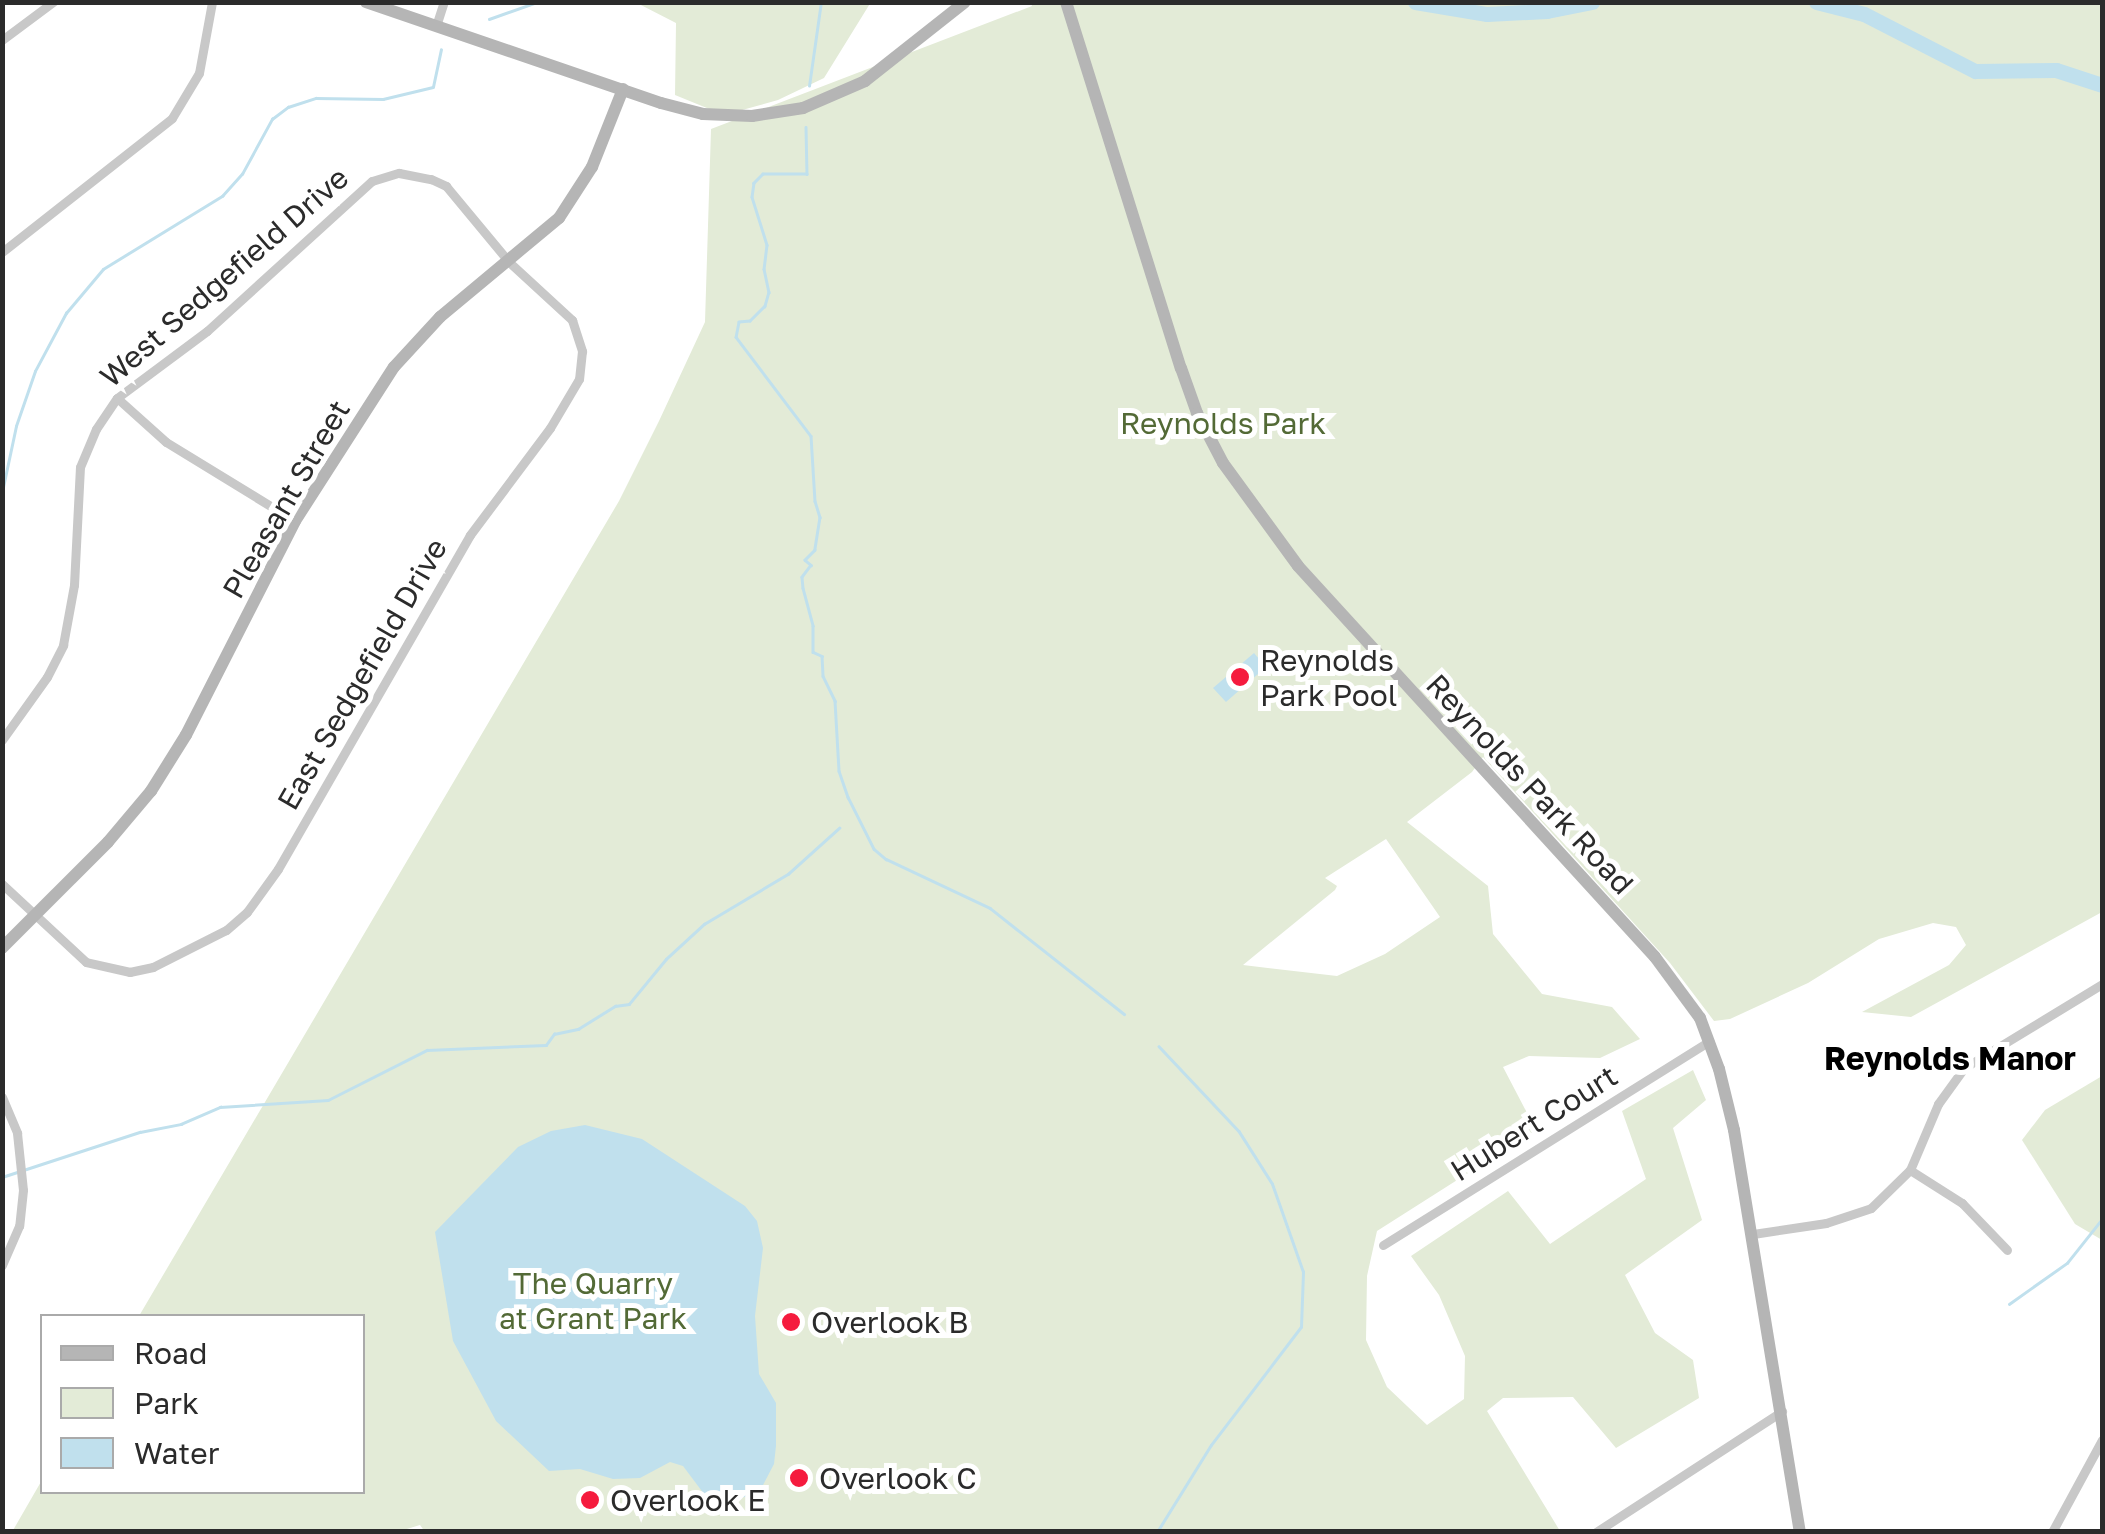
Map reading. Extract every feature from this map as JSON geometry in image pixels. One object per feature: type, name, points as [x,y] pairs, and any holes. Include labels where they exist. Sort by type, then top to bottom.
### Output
[{"type":"main road","points":[[366,2],[703,114],[752,116],[789,111],[866,81],[966,2]]},
{"type":"main road","name":"Reynolds Park Road","points":[[1066,2],[1181,368],[1197,413],[1223,464],[1318,590],[1655,956],[1692,1006],[1710,1040],[1734,1130],[1800,1532]]},
{"type":"main road","name":"Pleasant Street","points":[[2,948],[151,791],[186,735],[296,521],[412,342],[509,262],[569,205],[597,154],[622,90]]},
{"type":"street","points":[[2,40],[38,7],[54,2]]},
{"type":"street","points":[[2,252],[172,118],[199,73],[212,2]]},
{"type":"street","points":[[436,26],[444,2]]},
{"type":"street","name":"West Sedgefield Drive","points":[[2,740],[47,678],[63,645],[74,585],[80,467],[96,429],[117,398],[208,332],[334,212],[383,176],[416,174],[446,186],[509,262]]},
{"type":"street","name":"East Sedgefield Drive","points":[[34,916],[86,962],[130,972],[153,967],[212,938],[236,923],[262,892],[470,536],[550,428],[579,379],[582,351],[572,320],[509,262]]},
{"type":"street","points":[[117,398],[166,442],[296,521]]},
{"type":"street","points":[[2,884],[34,916]]},
{"type":"street","points":[[1753,1234],[1860,1214],[1884,1198],[1910,1170],[1946,1090],[1964,1068],[2102,984]]},
{"type":"street","name":"Hubert Court","points":[[1383,1245],[1710,1040]]},
{"type":"street","points":[[2,1098],[17,1134],[24,1190],[19,1226],[2,1264]]},
{"type":"street","points":[[1910,1170],[1962,1203],[2007,1250]]},
{"type":"street","points":[[1596,1532],[1782,1411]]},
{"type":"street","points":[[2052,1532],[2102,1440]]},
{"type":"street","points":[[2090,1457],[2102,1465]]},
{"type":"green space","points":[[871,2],[824,78],[778,100],[724,115],[675,95],[676,23],[637,3]]},
{"type":"green space","name":"Reynolds Park","points":[[1031,3],[2102,3],[2102,912],[1911,1017],[1862,1012],[1949,965],[1966,945],[1956,927],[1933,923],[1879,939],[1808,983],[1730,1019],[1714,1021],[1670,963],[1483,757],[1472,772],[1407,822],[1488,886],[1493,934],[1542,994],[1612,1007],[1640,1039],[1600,1058],[1529,1056],[1503,1067],[1536,1130],[1377,1231],[1367,1276],[1366,1340],[1387,1387],[1427,1425],[1464,1399],[1465,1356],[1439,1295],[1411,1256],[1508,1191],[1550,1244],[1646,1179],[1622,1111],[1693,1070],[1706,1100],[1673,1128],[1702,1220],[1625,1275],[1655,1333],[1693,1360],[1699,1398],[1616,1448],[1573,1397],[1503,1398],[1487,1411],[1560,1531],[425,1532],[420,1525],[397,1532],[12,1532],[40,1483],[40,1494],[365,1494],[365,1314],[140,1314],[619,501],[659,421],[705,322],[711,129],[1032,6]],"holes":[[[1386,839],[1440,917],[1385,954],[1337,976],[1243,965],[1335,890],[1337,886],[1325,878]]]},
{"type":"green space","points":[[2102,1076],[2102,1240],[2075,1224],[2022,1140],[2045,1110]]},
{"type":"water","name":"Reynolds Park Pool","points":[[1254,653],[1266,667],[1226,702],[1213,688]]},
{"type":"water","points":[[585,1125],[642,1139],[745,1206],[757,1221],[763,1248],[755,1316],[759,1374],[776,1403],[776,1446],[774,1464],[762,1487],[751,1495],[721,1504],[704,1494],[683,1466],[670,1462],[640,1478],[613,1479],[580,1469],[549,1471],[496,1421],[453,1341],[435,1232],[518,1147],[551,1131]]},
{"type":"waterway","points":[[489,19],[537,2]]},
{"type":"waterway","points":[[809,86],[821,2]]},
{"type":"waterway","points":[[1415,2],[1487,14],[1547,11],[1592,2]]},
{"type":"waterway","points":[[1816,2],[1864,14],[1975,71],[2056,70],[2102,85]]},
{"type":"waterway","points":[[2,492],[16,426],[35,371],[66,313],[103,269],[222,196],[242,174],[272,119],[288,107],[316,98],[383,99],[433,87],[441,50]]},
{"type":"waterway","points":[[806,127],[807,174],[763,174],[754,183],[752,197],[767,245],[764,269],[769,292],[765,306],[750,321],[739,322],[736,337],[811,436],[815,501],[820,517],[815,550],[805,560],[811,565],[802,577],[803,588],[813,626],[813,652],[822,656],[823,676],[835,701],[839,771],[848,797],[874,849],[886,859],[990,908],[1124,1014]]},
{"type":"waterway","points":[[2,1177],[140,1132],[181,1124],[220,1107],[328,1100],[427,1050],[546,1045],[554,1034],[578,1029],[615,1006],[629,1004],[666,959],[704,924],[788,874],[839,828]]},
{"type":"waterway","points":[[1157,1532],[1211,1445],[1301,1327],[1303,1272],[1272,1184],[1239,1132],[1159,1047]]},
{"type":"waterway","points":[[2009,1304],[2067,1263],[2102,1219]]},
{"type":"place","name":"Reynolds Park Pool","points":[[1240,677]]},
{"type":"place","name":"Overlook B","points":[[791,1322]]},
{"type":"place","name":"Overlook C","points":[[799,1478]]},
{"type":"place","name":"Overlook E","points":[[590,1500]]},
{"type":"district","name":"Reynolds Manor","points":[[1950,1058]]},
{"type":"park label","name":"The Quarry at Grant Park","points":[[593,1300]]}]
